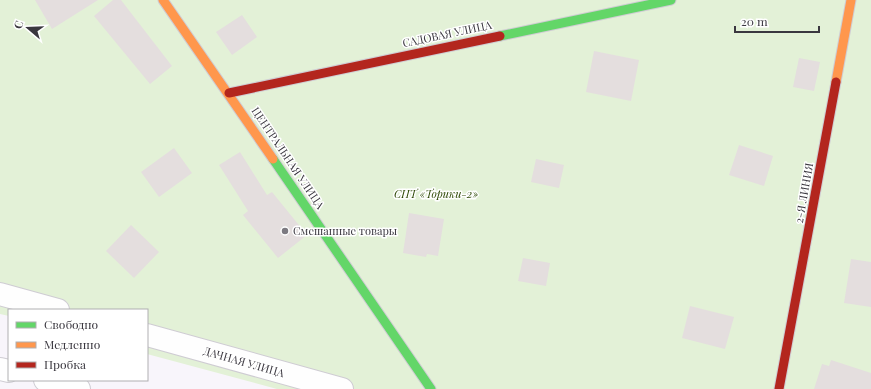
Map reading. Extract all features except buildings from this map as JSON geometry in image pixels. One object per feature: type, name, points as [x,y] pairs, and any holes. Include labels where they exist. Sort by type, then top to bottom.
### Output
[{"type":"street","name":"ЦЕНТРАЛЬНАЯ УЛИЦА","points":[[163,0],[229,93],[431,389]]},
{"type":"street","name":"САДОВАЯ УЛИЦА","points":[[229,93],[671,0]]},
{"type":"street","name":"2-Я ЛИНИЯ","points":[[779,389],[851,0]]},
{"type":"street","points":[[0,294],[54,309]]},
{"type":"street","name":"ДАЧНАЯ УЛИЦА","points":[[148,335],[342,389]]},
{"type":"street","points":[[48,381],[79,389]]},
{"type":"green space","name":"СНТ «Торики-2»","points":[[0,0],[871,0],[871,389],[277,389],[148,354],[148,309],[8,309],[8,316],[0,314]]},
{"type":"traffic: fast","points":[[500,36],[671,0]]},
{"type":"traffic: fast","points":[[273,159],[431,389]]},
{"type":"traffic: slow","points":[[163,0],[273,159]]},
{"type":"traffic: slow","points":[[836,82],[851,0]]},
{"type":"traffic: jam","points":[[229,93],[500,36]]},
{"type":"traffic: jam","points":[[779,389],[836,82]]},
{"type":"place","name":"Смешанные товары","points":[[285,231]]}]
